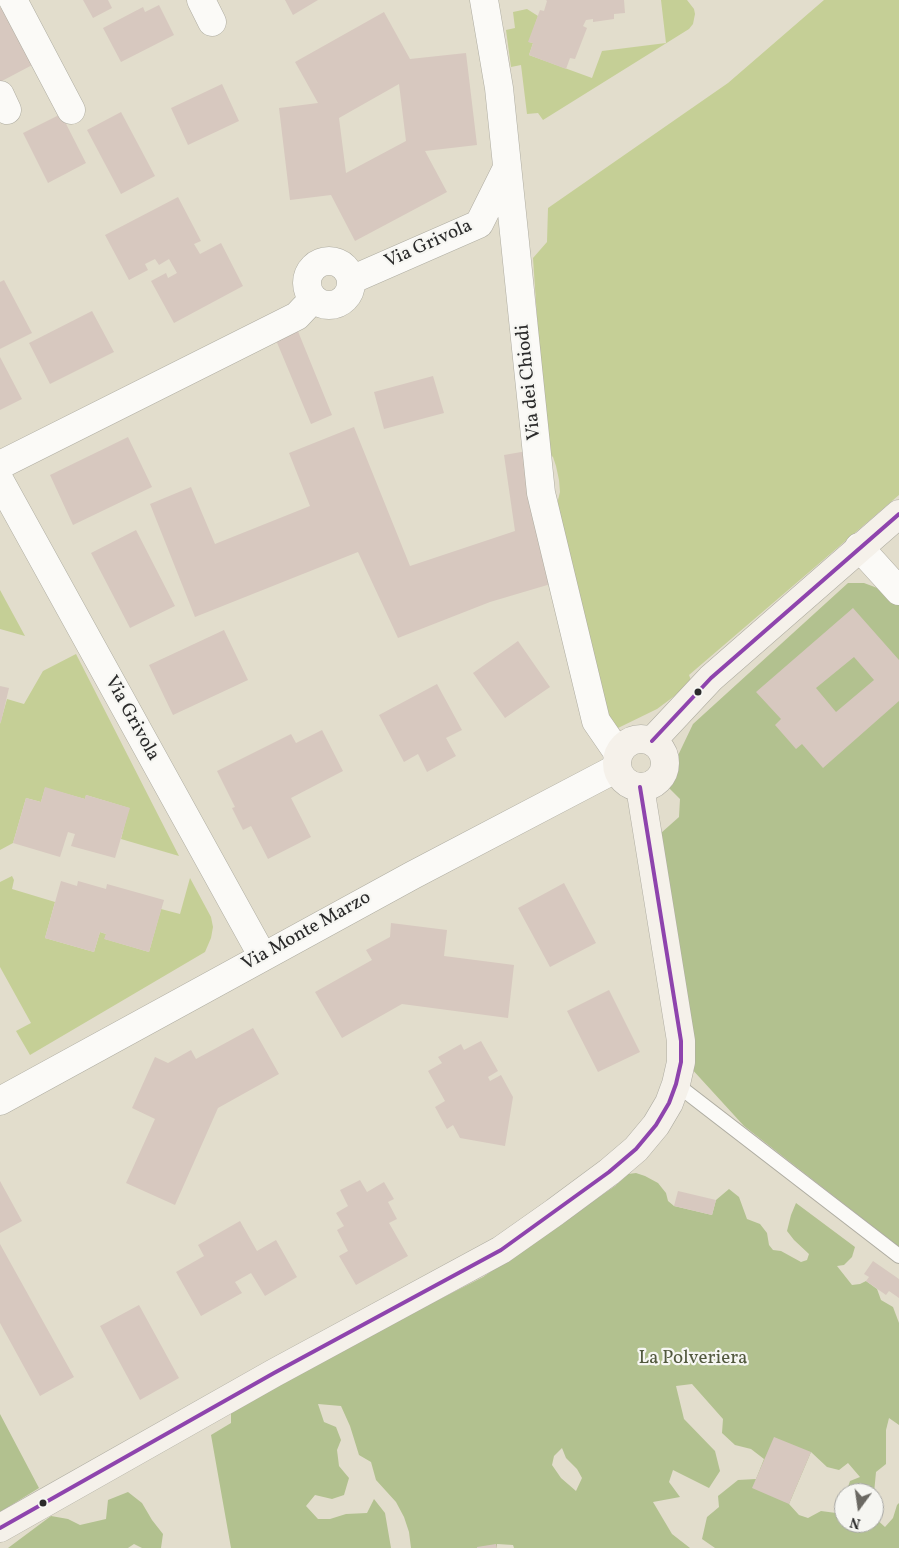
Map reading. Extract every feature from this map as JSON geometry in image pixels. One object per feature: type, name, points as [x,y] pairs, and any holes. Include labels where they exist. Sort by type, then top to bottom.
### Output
[{"type":"main road","points":[[652,741],[711,678],[899,514]]},
{"type":"main road","points":[[644,738],[652,741],[663,753],[665,761],[661,776],[656,782],[648,786],[632,786],[620,776],[617,760],[623,746],[636,739],[644,738]]},
{"type":"main road","points":[[0,1528],[274,1373],[501,1250],[609,1172],[636,1149],[656,1125],[669,1103],[681,1062],[681,1041],[640,787]]},
{"type":"street","points":[[13,0],[71,110]]},
{"type":"street","name":"Via dei Chiodi","points":[[484,0],[499,88],[541,493],[596,721],[617,760]]},
{"type":"street","name":"Via Grivola","points":[[351,280],[479,224],[507,168]]},
{"type":"street","points":[[327,261],[343,265],[351,280],[350,291],[344,300],[334,305],[323,304],[313,299],[308,292],[306,284],[312,268],[319,263],[327,261]]},
{"type":"street","points":[[0,464],[73,430],[297,316],[313,299]]},
{"type":"street","name":"Via Grivola","points":[[0,481],[263,957]]},
{"type":"street","points":[[859,548],[899,591]]},
{"type":"street","name":"Via Monte Marzo","points":[[0,1100],[413,875],[617,760]]},
{"type":"lane","points":[[676,1084],[899,1256]]},
{"type":"green space","points":[[661,0],[687,0],[694,9],[695,14],[693,24],[689,29],[543,120],[538,113],[527,114],[521,65],[511,67],[506,30],[515,28],[513,12],[527,9],[538,16],[529,42],[533,43],[529,55],[592,78],[602,51],[666,43]]},
{"type":"green space","points":[[824,0],[899,0],[899,495],[689,675],[692,683],[657,709],[616,729],[610,727],[557,504],[560,492],[556,466],[553,457],[546,451],[533,258],[547,242],[548,208],[728,83]]},
{"type":"green space","points":[[848,583],[864,583],[880,589],[899,603],[899,1247],[744,1126],[690,1067],[661,833],[679,817],[680,799],[668,787],[672,768],[693,724]]},
{"type":"green space","points":[[0,590],[25,636],[0,629]]},
{"type":"green space","points":[[76,654],[179,856],[121,839],[129,808],[86,795],[85,799],[45,788],[41,802],[26,798],[13,843],[0,850],[0,724],[7,699],[24,704],[43,671]]},
{"type":"green space","points":[[12,876],[14,880],[12,889],[55,902],[45,938],[94,952],[100,932],[106,934],[105,939],[149,952],[161,909],[180,914],[190,878],[211,917],[213,927],[211,938],[205,952],[30,1055],[16,1031],[31,1023],[0,967],[0,882]]},
{"type":"green space","name":"La Polveriera","points":[[636,1173],[658,1183],[666,1193],[668,1201],[674,1206],[712,1215],[716,1200],[729,1189],[739,1197],[747,1219],[760,1224],[767,1233],[769,1245],[773,1250],[781,1251],[801,1262],[807,1260],[809,1254],[787,1231],[796,1203],[855,1247],[852,1257],[844,1265],[837,1266],[852,1285],[866,1281],[877,1289],[881,1300],[893,1307],[899,1323],[899,1425],[889,1418],[886,1430],[886,1464],[876,1472],[875,1483],[849,1483],[860,1477],[848,1463],[839,1470],[827,1467],[811,1452],[789,1504],[799,1515],[808,1518],[821,1511],[834,1513],[834,1533],[884,1533],[884,1526],[893,1518],[899,1503],[899,1548],[715,1548],[702,1539],[707,1517],[719,1507],[718,1496],[738,1480],[756,1479],[764,1459],[751,1449],[735,1445],[722,1433],[723,1419],[692,1384],[676,1386],[684,1419],[715,1451],[720,1471],[709,1488],[673,1470],[669,1482],[680,1497],[653,1502],[672,1534],[690,1548],[514,1548],[513,1545],[497,1544],[497,1548],[411,1548],[409,1532],[404,1517],[396,1502],[376,1480],[371,1462],[359,1455],[350,1426],[341,1406],[318,1404],[324,1422],[336,1427],[341,1440],[337,1450],[339,1466],[349,1478],[344,1495],[332,1499],[315,1495],[306,1506],[318,1519],[330,1519],[346,1514],[367,1513],[374,1499],[385,1513],[391,1548],[231,1548],[211,1435],[231,1423],[231,1406],[483,1277],[615,1186],[628,1174]],"holes":[[[562,1448],[566,1458],[577,1469],[582,1478],[576,1491],[561,1478],[552,1465],[554,1456]]]},
{"type":"green space","points":[[0,1414],[39,1488],[0,1512]]},
{"type":"green space","points":[[128,1492],[142,1503],[163,1534],[161,1548],[142,1548],[134,1544],[128,1548],[8,1548],[51,1516],[68,1519],[80,1525],[106,1519],[108,1500]]},
{"type":"building","points":[[83,0],[108,0],[112,8],[93,18]]},
{"type":"building","points":[[285,0],[318,0],[293,15]]},
{"type":"building","points":[[546,0],[624,0],[625,13],[614,14],[614,19],[593,22],[593,19],[586,20],[583,26],[587,28],[575,59],[570,58],[566,69],[529,55],[533,43],[528,42],[540,10],[544,11]]},
{"type":"building","points":[[7,5],[36,63],[0,82],[0,8]]},
{"type":"building","points":[[159,5],[174,35],[121,62],[103,28],[143,7],[145,12]]},
{"type":"building","points":[[384,12],[410,59],[466,53],[477,145],[425,151],[447,192],[355,241],[331,195],[290,200],[279,108],[318,103],[295,62]],"holes":[[[399,84],[406,141],[346,173],[339,118]]]},
{"type":"building","points":[[222,84],[239,121],[188,145],[171,108]]},
{"type":"building","points":[[121,112],[155,176],[121,194],[87,130]]},
{"type":"building","points":[[61,114],[86,163],[48,183],[23,133]]},
{"type":"building","points":[[178,197],[201,241],[194,244],[200,254],[221,243],[243,286],[174,323],[151,281],[166,273],[168,278],[177,273],[169,259],[159,265],[155,259],[145,264],[148,270],[129,280],[105,235]]},
{"type":"building","points":[[4,280],[32,333],[0,349],[0,282]]},
{"type":"building","points":[[92,311],[114,352],[50,384],[29,343]]},
{"type":"building","points":[[295,324],[332,415],[311,424],[273,333]]},
{"type":"building","points":[[0,357],[22,399],[0,410]]},
{"type":"building","points":[[433,376],[444,413],[384,429],[374,392]]},
{"type":"building","points":[[354,427],[410,566],[515,531],[504,455],[527,451],[554,583],[490,602],[398,638],[358,552],[195,617],[150,504],[191,487],[215,544],[310,506],[289,453]]},
{"type":"building","points":[[128,437],[152,487],[73,525],[50,475]]},
{"type":"building","points":[[136,530],[175,606],[130,628],[91,553]]},
{"type":"building","points":[[853,608],[899,660],[899,701],[823,768],[802,744],[796,749],[775,725],[781,719],[756,692]],"holes":[[[854,657],[874,680],[836,712],[816,688]]]},
{"type":"building","points":[[224,630],[248,680],[173,715],[149,665]]},
{"type":"building","points":[[518,641],[550,687],[505,718],[473,673]]},
{"type":"building","points":[[437,684],[462,730],[446,738],[456,756],[427,772],[418,754],[404,762],[379,715]]},
{"type":"building","points":[[0,686],[9,688],[1,722],[0,722]]},
{"type":"building","points":[[322,730],[343,771],[291,798],[311,837],[268,859],[251,826],[243,830],[232,808],[235,807],[217,771],[291,734],[296,743]]},
{"type":"building","points":[[45,787],[85,799],[86,795],[130,808],[115,858],[71,846],[75,834],[68,832],[60,857],[13,843],[26,798],[41,802]]},
{"type":"building","points":[[61,881],[77,886],[78,881],[106,889],[107,884],[164,900],[149,952],[104,939],[106,934],[100,932],[94,952],[45,938]]},
{"type":"building","points":[[564,883],[596,943],[550,967],[518,908]]},
{"type":"building","points":[[391,923],[447,930],[444,956],[514,965],[508,1018],[402,1004],[342,1038],[315,992],[372,960],[366,950],[390,937]]},
{"type":"building","points":[[609,990],[640,1052],[598,1072],[567,1011]]},
{"type":"building","points":[[253,1028],[279,1074],[218,1108],[175,1205],[126,1183],[155,1119],[132,1108],[155,1057],[168,1063],[191,1050],[196,1059]]},
{"type":"building","points":[[481,1041],[498,1071],[488,1077],[490,1081],[501,1075],[513,1097],[505,1146],[460,1138],[453,1125],[447,1129],[435,1107],[445,1101],[428,1071],[442,1063],[438,1057],[461,1044],[464,1050]]},
{"type":"building","points":[[360,1180],[367,1192],[384,1182],[394,1199],[388,1202],[397,1219],[389,1223],[408,1256],[356,1285],[339,1256],[348,1251],[337,1230],[344,1226],[336,1213],[348,1206],[340,1190]]},
{"type":"building","points":[[0,1181],[22,1221],[0,1233]]},
{"type":"building","points":[[678,1191],[716,1200],[712,1215],[674,1206]]},
{"type":"building","points":[[240,1221],[257,1251],[276,1240],[297,1277],[265,1296],[251,1273],[235,1282],[242,1293],[201,1316],[176,1272],[204,1256],[198,1245]]},
{"type":"building","points":[[0,1244],[74,1377],[40,1396],[0,1323]]},
{"type":"building","points":[[873,1261],[899,1279],[899,1298],[889,1291],[886,1295],[866,1281],[869,1277],[864,1274]]},
{"type":"building","points":[[139,1305],[179,1378],[140,1400],[100,1326]]},
{"type":"building","points":[[774,1437],[811,1452],[789,1504],[752,1488]]},
{"type":"building","points":[[496,1544],[497,1548],[477,1548],[477,1547]]},
{"type":"transit line","points":[[652,741],[711,678],[899,514]]},
{"type":"transit line","points":[[0,1528],[274,1373],[501,1250],[609,1172],[636,1149],[656,1125],[669,1103],[681,1062],[681,1041],[640,787]]}]
